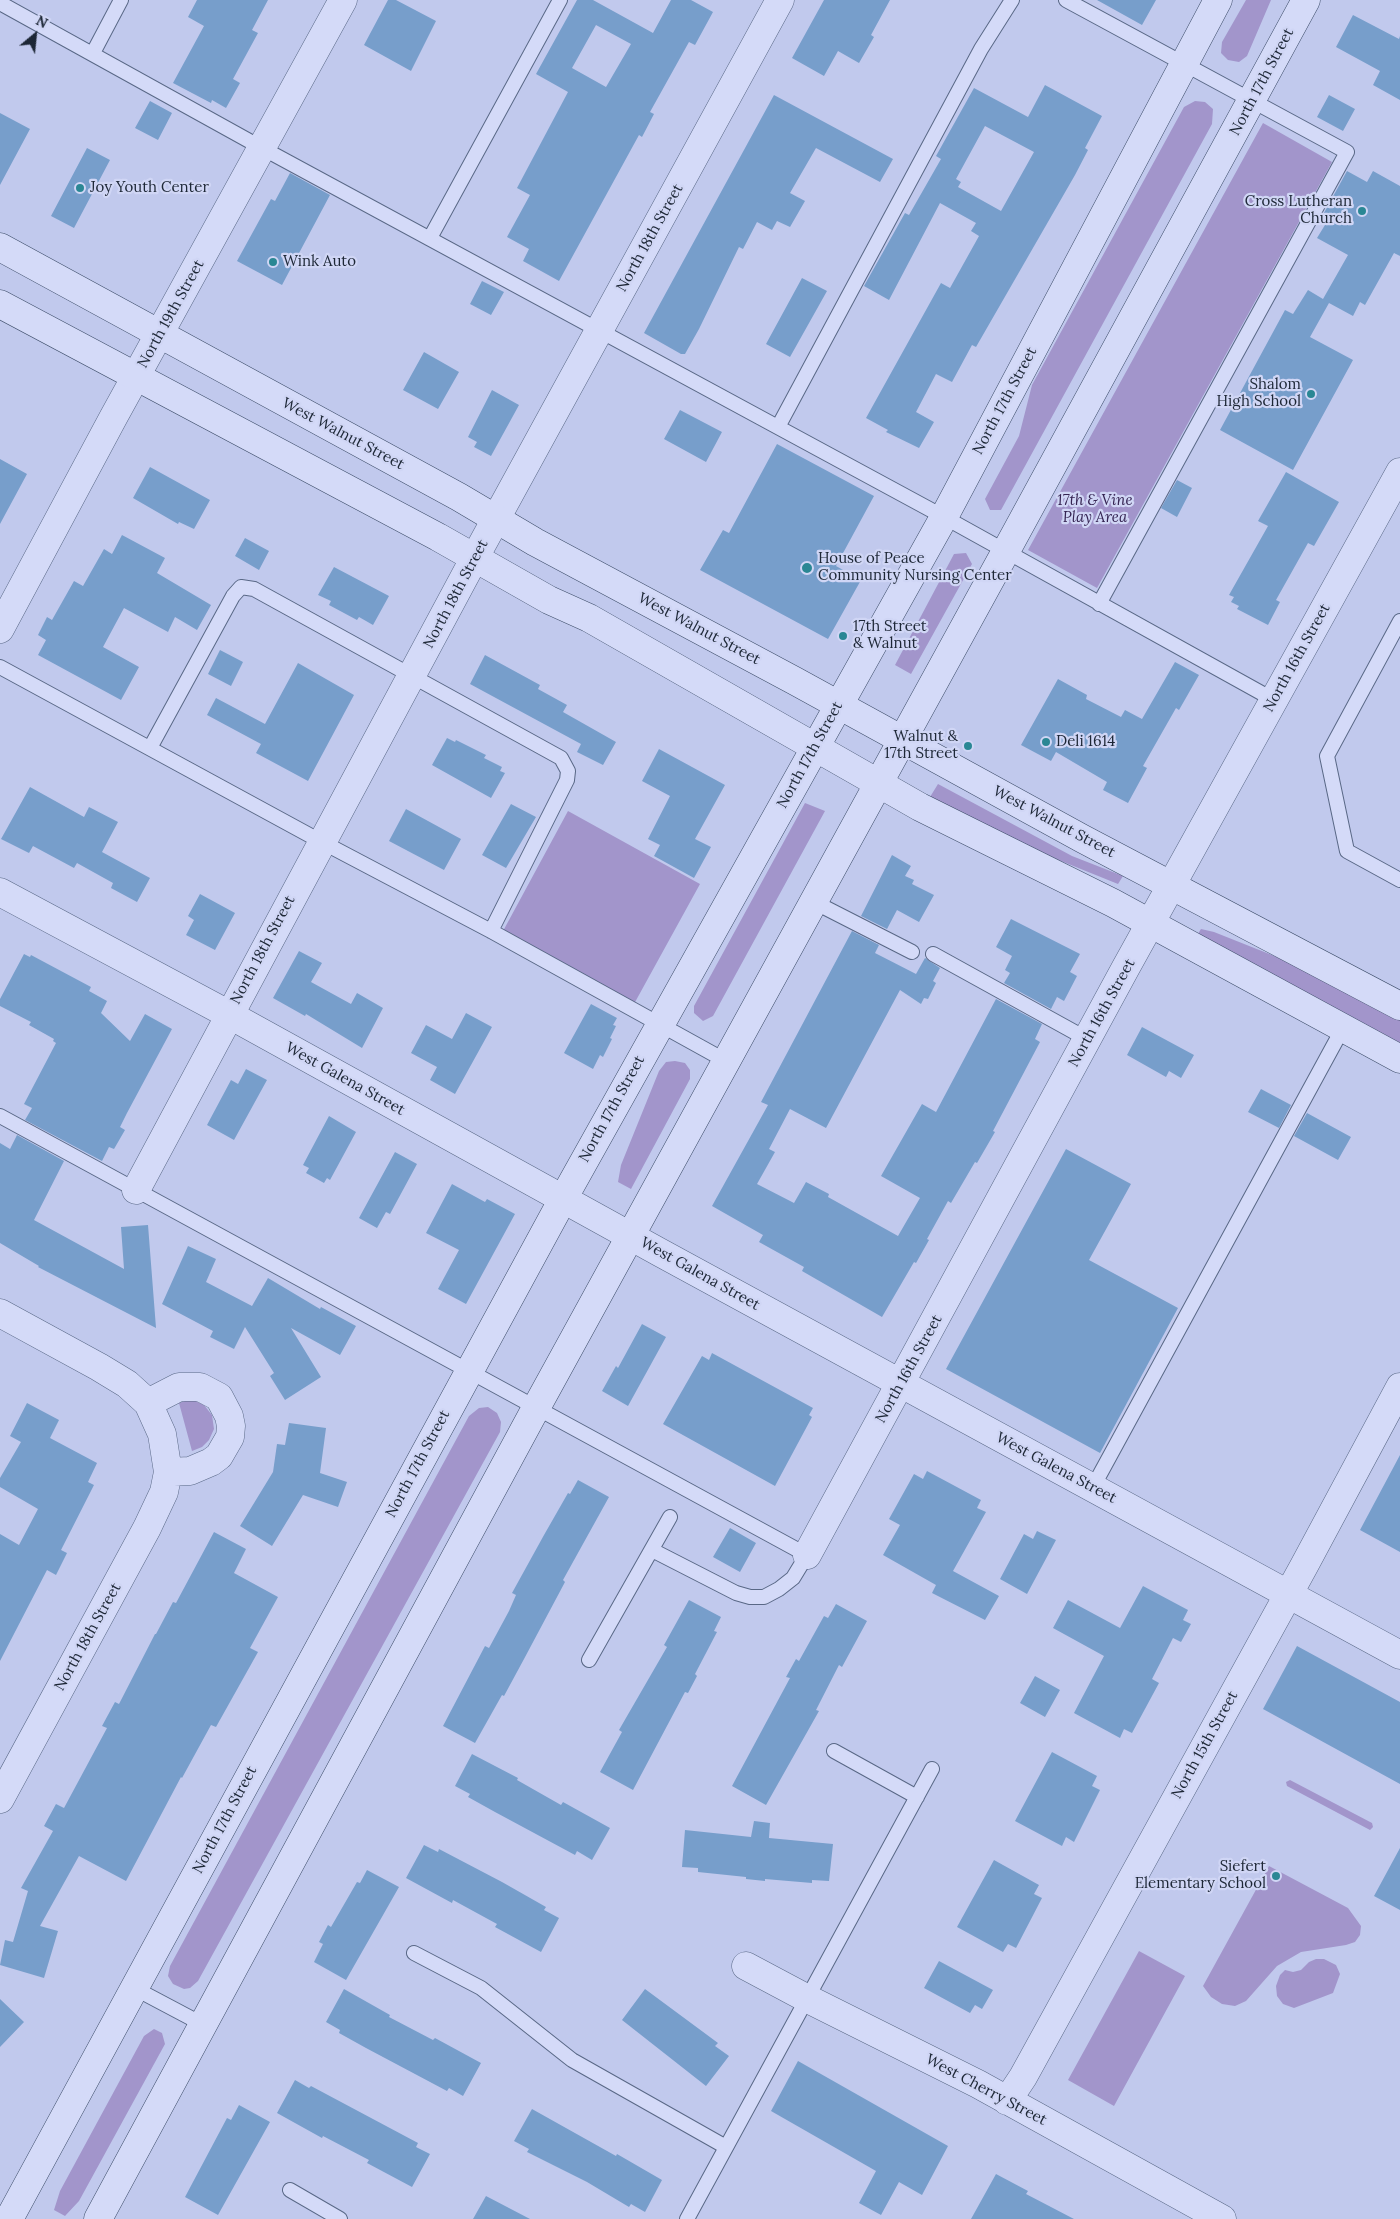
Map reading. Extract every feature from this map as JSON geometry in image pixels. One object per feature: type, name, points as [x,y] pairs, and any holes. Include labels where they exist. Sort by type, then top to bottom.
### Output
[{"type":"main road","name":"North 19th Street","points":[[0,628],[343,0]]},
{"type":"main road","name":"North 18th Street","points":[[136,1190],[228,1014],[474,559],[780,0]]},
{"type":"main road","name":"North 17th Street","points":[[9,2219],[469,1370],[659,1025],[944,517],[1218,0]]},
{"type":"main road","name":"North 17th Street","points":[[98,2219],[536,1408],[1306,0]]},
{"type":"main road","name":"West Walnut Street","points":[[0,247],[460,497],[496,520],[1172,886],[1400,1006]]},
{"type":"main road","points":[[0,304],[438,537],[549,600],[589,618],[920,807],[1151,924],[1400,1059]]},
{"type":"main road","name":"North 16th Street","points":[[807,1555],[1087,1039],[1400,472]]},
{"type":"main road","name":"West Galena Street","points":[[0,892],[228,1014],[900,1384],[1400,1655]]},
{"type":"main road","points":[[0,1312],[127,1384],[148,1404],[162,1434],[168,1472],[190,1470],[211,1462],[220,1456],[230,1437],[231,1426],[229,1416],[219,1397],[200,1387],[178,1387],[148,1404]]},
{"type":"main road","name":"North 15th Street","points":[[1007,2101],[1023,2076],[1288,1595],[1400,1387]]},
{"type":"main road","name":"North 18th Street","points":[[0,1799],[147,1528],[164,1492],[168,1472]]},
{"type":"main road","name":"West Cherry Street","points":[[746,1966],[1007,2101],[1222,2219]]},
{"type":"lane","points":[[93,53],[122,0]]},
{"type":"lane","points":[[430,238],[560,0]]},
{"type":"lane","points":[[778,427],[981,49],[1012,0]]},
{"type":"lane","points":[[1066,0],[1347,152],[1099,604]]},
{"type":"lane","points":[[0,3],[262,148],[944,517],[1274,700]]},
{"type":"lane","points":[[150,748],[233,596],[241,587],[254,589],[561,758],[568,771],[567,780],[491,930]]},
{"type":"lane","points":[[1400,621],[1327,756],[1347,851],[1400,880]]},
{"type":"lane","points":[[0,666],[322,842],[491,930],[726,1061]]},
{"type":"lane","points":[[814,902],[912,952]]},
{"type":"lane","points":[[933,954],[1087,1039]]},
{"type":"lane","points":[[1093,1487],[1343,1028]]},
{"type":"lane","points":[[0,1116],[807,1555],[793,1578],[764,1597],[750,1597],[736,1593],[652,1550]]},
{"type":"lane","points":[[589,1660],[670,1517]]},
{"type":"lane","points":[[834,1751],[917,1797]]},
{"type":"lane","points":[[687,2219],[932,1769]]},
{"type":"lane","points":[[414,1952],[481,1988],[572,2060],[726,2147]]},
{"type":"lane","points":[[134,1988],[202,2024]]},
{"type":"lane","points":[[290,2190],[340,2219]]},
{"type":"green space","points":[[1246,0],[1271,0],[1247,56],[1239,62],[1228,60],[1221,53],[1222,42]]},
{"type":"green space","points":[[1195,101],[1205,102],[1213,109],[1212,124],[1001,510],[990,510],[985,499],[1019,436],[1032,385],[1184,107]]},
{"type":"green space","name":"17th & Vine Play Area","points":[[1263,123],[1332,162],[1097,588],[1028,550]]},
{"type":"green space","points":[[966,553],[972,564],[911,674],[895,665],[954,554]]},
{"type":"green space","points":[[938,784],[1072,856],[1123,876],[1118,884],[1014,842],[930,797]]},
{"type":"green space","points":[[805,803],[825,811],[713,1016],[703,1021],[694,1013],[694,1006]]},
{"type":"green space","points":[[568,811],[700,884],[634,1004],[502,933]]},
{"type":"green space","points":[[1201,929],[1214,932],[1302,967],[1400,1019],[1400,1051],[1194,940]]},
{"type":"green space","points":[[666,1062],[685,1063],[690,1070],[690,1079],[631,1189],[618,1182],[621,1165],[659,1071]]},
{"type":"green space","points":[[191,1399],[204,1405],[212,1415],[214,1429],[209,1440],[202,1447],[192,1451],[179,1403]]},
{"type":"green space","points":[[488,1407],[497,1413],[501,1422],[500,1432],[198,1981],[190,1988],[184,1989],[173,1984],[168,1976],[170,1966],[469,1416],[479,1408]]},
{"type":"green space","points":[[1290,1780],[1372,1823],[1373,1827],[1370,1830],[1287,1786],[1286,1782]]},
{"type":"green space","points":[[1269,1866],[1348,1908],[1361,1926],[1360,1935],[1355,1942],[1346,1945],[1301,1952],[1277,1966],[1246,2001],[1235,2006],[1222,2004],[1211,1997],[1203,1986]]},
{"type":"green space","points":[[1139,1951],[1185,1976],[1114,2106],[1068,2080]]},
{"type":"green space","points":[[1316,1959],[1324,1959],[1336,1965],[1340,1974],[1333,1993],[1294,2008],[1283,2004],[1277,1996],[1276,1986],[1280,1975],[1285,1970],[1293,1972],[1301,1970],[1309,1962]]},
{"type":"green space","points":[[154,2029],[162,2033],[165,2044],[79,2201],[65,2216],[54,2210],[60,2191],[144,2036]]},
{"type":"building","points":[[197,0],[268,0],[252,30],[258,33],[233,79],[240,83],[226,108],[212,100],[211,103],[173,83],[204,26],[188,17]]},
{"type":"building","points":[[388,0],[396,0],[436,21],[411,71],[364,45]]},
{"type":"building","points":[[577,0],[593,0],[653,33],[671,0],[691,0],[713,12],[695,45],[689,42],[650,112],[654,114],[642,137],[639,135],[559,281],[523,261],[529,249],[507,237],[530,195],[517,188],[568,92],[536,74]],"holes":[[[596,25],[631,44],[606,87],[572,68]]]},
{"type":"building","points":[[824,0],[890,0],[871,35],[874,37],[859,63],[838,51],[824,76],[792,58]]},
{"type":"building","points":[[1097,0],[1156,0],[1142,25]]},
{"type":"building","points":[[1353,15],[1399,39],[1400,36],[1400,100],[1373,85],[1380,71],[1336,47]]},
{"type":"building","points":[[1045,85],[1102,116],[1085,148],[1088,150],[1075,175],[976,347],[972,345],[952,382],[936,374],[916,412],[934,422],[919,448],[886,432],[888,430],[866,418],[941,283],[950,288],[979,236],[971,231],[976,223],[940,203],[889,300],[864,286],[905,213],[909,215],[941,159],[936,156],[974,88],[1028,117]],"holes":[[[985,126],[1034,152],[1001,211],[958,187],[961,182],[956,179]]]},
{"type":"building","points":[[774,95],[893,159],[880,182],[816,148],[790,193],[805,201],[790,227],[777,221],[772,230],[757,222],[743,249],[739,247],[685,354],[681,354],[644,333]]},
{"type":"building","points":[[1329,95],[1355,109],[1343,131],[1317,117]]},
{"type":"building","points":[[150,101],[172,113],[158,140],[135,128]]},
{"type":"building","points":[[0,113],[30,129],[0,185]]},
{"type":"building","name":"Joy Youth Center","points":[[87,148],[110,160],[74,228],[51,216]]},
{"type":"building","points":[[1347,171],[1367,182],[1373,171],[1400,186],[1400,256],[1394,253],[1365,305],[1360,302],[1353,316],[1329,303],[1310,337],[1353,360],[1293,470],[1220,430],[1285,310],[1293,314],[1308,290],[1323,299],[1348,255],[1317,238],[1325,225],[1319,222]]},
{"type":"building","points":[[290,173],[330,195],[282,285],[237,261],[271,199],[275,201]]},
{"type":"building","points":[[802,278],[827,291],[790,357],[766,344]]},
{"type":"building","points":[[482,281],[504,292],[491,315],[470,304]]},
{"type":"building","points":[[424,352],[459,372],[438,409],[403,390]]},
{"type":"building","points":[[492,390],[519,405],[491,456],[474,447],[477,442],[468,437]]},
{"type":"building","points":[[680,410],[722,432],[706,462],[664,439]]},
{"type":"building","points":[[777,444],[874,496],[836,566],[861,580],[828,639],[700,570],[723,530],[729,533]]},
{"type":"building","points":[[0,459],[27,474],[0,524]]},
{"type":"building","points":[[150,467],[210,500],[194,529],[179,522],[178,524],[133,498]]},
{"type":"building","points":[[1286,472],[1339,502],[1314,546],[1308,543],[1276,600],[1280,602],[1268,625],[1237,609],[1239,606],[1231,602],[1234,597],[1229,595],[1268,526],[1258,521]]},
{"type":"building","points":[[1177,480],[1192,488],[1177,517],[1161,508]]},
{"type":"building","points":[[122,535],[165,558],[157,573],[211,605],[197,630],[175,617],[168,632],[124,608],[103,647],[139,667],[121,700],[38,655],[46,640],[38,635],[47,617],[52,620],[74,581],[83,586],[104,549],[112,554]]},
{"type":"building","points":[[245,538],[269,551],[259,570],[235,556]]},
{"type":"building","points":[[334,567],[389,596],[373,625],[359,617],[357,620],[329,605],[331,601],[318,595]]},
{"type":"building","points":[[220,650],[243,662],[231,686],[208,674]]},
{"type":"building","points":[[485,655],[540,685],[538,689],[567,705],[563,712],[616,742],[603,765],[577,752],[581,744],[470,684]]},
{"type":"building","points":[[1175,662],[1199,675],[1179,710],[1176,708],[1143,766],[1147,768],[1128,803],[1103,790],[1107,782],[1056,752],[1051,761],[1021,745],[1058,679],[1087,695],[1086,699],[1121,717],[1125,710],[1142,719]]},
{"type":"building","points":[[298,663],[354,695],[308,781],[256,753],[261,744],[207,715],[216,698],[265,724]]},
{"type":"building","points":[[447,738],[455,742],[456,740],[486,755],[484,758],[502,767],[500,771],[505,773],[491,798],[432,765]]},
{"type":"building","points":[[659,749],[725,785],[695,839],[711,847],[694,878],[654,856],[660,845],[648,839],[670,796],[642,781]]},
{"type":"building","points":[[30,787],[84,817],[89,807],[118,822],[102,852],[150,878],[137,902],[111,888],[113,883],[77,863],[74,868],[33,846],[29,853],[1,839]]},
{"type":"building","points":[[511,804],[536,817],[506,868],[482,855]]},
{"type":"building","points":[[406,809],[461,839],[444,870],[389,841]]},
{"type":"building","points":[[892,855],[911,866],[905,876],[914,880],[912,884],[934,895],[919,922],[897,910],[887,929],[861,916]]},
{"type":"building","points":[[200,894],[235,913],[215,950],[186,935],[194,920],[188,916]]},
{"type":"building","points":[[1011,919],[1080,954],[1070,972],[1077,976],[1064,1001],[1057,997],[1051,1009],[1004,983],[1010,973],[1005,970],[1012,956],[996,947]]},
{"type":"building","points":[[852,931],[879,945],[875,953],[916,974],[925,958],[940,968],[933,981],[936,983],[928,999],[924,998],[921,1004],[900,990],[826,1128],[790,1109],[769,1149],[775,1152],[757,1184],[794,1203],[806,1182],[829,1194],[828,1197],[898,1236],[920,1198],[881,1176],[922,1104],[936,1112],[996,999],[1042,1024],[1035,1039],[1040,1042],[993,1131],[995,1132],[951,1203],[948,1201],[916,1263],[914,1262],[882,1317],[802,1271],[804,1267],[759,1242],[763,1235],[712,1206],[768,1105],[761,1102]]},
{"type":"building","points":[[299,951],[322,963],[311,982],[351,1004],[357,993],[383,1008],[362,1048],[306,1014],[305,1016],[273,998]]},
{"type":"building","points":[[24,954],[30,957],[31,955],[91,987],[89,991],[107,1001],[101,1013],[130,1041],[145,1014],[172,1029],[120,1127],[125,1130],[114,1149],[109,1147],[102,1161],[25,1120],[32,1108],[24,1104],[56,1043],[53,1041],[54,1039],[29,1025],[31,1022],[0,1006],[0,999]]},
{"type":"building","points":[[591,1004],[617,1018],[613,1025],[616,1026],[610,1038],[612,1039],[603,1057],[600,1055],[593,1069],[564,1053]]},
{"type":"building","points":[[466,1013],[492,1027],[455,1094],[430,1080],[437,1067],[411,1053],[426,1025],[452,1039]]},
{"type":"building","points":[[1142,1027],[1194,1055],[1181,1078],[1169,1071],[1166,1077],[1127,1055]]},
{"type":"building","points":[[246,1069],[267,1080],[234,1140],[207,1125],[231,1080],[238,1084]]},
{"type":"building","points":[[1261,1089],[1291,1105],[1279,1128],[1248,1112]]},
{"type":"building","points":[[1307,1113],[1351,1137],[1338,1160],[1294,1136]]},
{"type":"building","points":[[329,1116],[356,1132],[330,1180],[327,1178],[324,1183],[306,1173],[309,1168],[303,1165]]},
{"type":"building","points":[[17,1135],[64,1161],[34,1220],[124,1269],[121,1227],[148,1225],[156,1328],[38,1267],[0,1243],[0,1143],[10,1149]]},
{"type":"building","points":[[1066,1149],[1131,1184],[1089,1260],[1178,1308],[1100,1453],[946,1369]]},
{"type":"building","points":[[395,1152],[417,1164],[390,1214],[386,1212],[377,1228],[359,1218]]},
{"type":"building","points":[[452,1184],[485,1202],[487,1199],[515,1214],[466,1304],[438,1289],[459,1250],[426,1233]]},
{"type":"building","points":[[188,1246],[216,1259],[206,1282],[252,1306],[268,1278],[320,1309],[321,1307],[356,1326],[340,1355],[291,1328],[321,1377],[285,1400],[270,1376],[274,1373],[245,1327],[234,1349],[210,1337],[213,1331],[162,1304]]},
{"type":"building","points":[[642,1324],[666,1337],[628,1406],[602,1391],[616,1366],[618,1368]]},
{"type":"building","points":[[712,1353],[813,1408],[809,1415],[812,1417],[775,1486],[663,1424],[702,1356],[709,1360]]},
{"type":"building","points":[[27,1403],[59,1420],[50,1438],[97,1463],[88,1482],[94,1485],[61,1550],[67,1553],[56,1575],[47,1570],[0,1661],[0,1534],[19,1545],[38,1509],[0,1487],[0,1478],[21,1442],[10,1436]]},
{"type":"building","points":[[289,1423],[326,1428],[320,1473],[347,1482],[338,1507],[303,1495],[272,1546],[240,1526],[273,1472],[277,1444],[285,1445]]},
{"type":"building","points":[[1400,1455],[1400,1552],[1360,1530]]},
{"type":"building","points":[[927,1471],[981,1500],[977,1508],[986,1512],[953,1571],[999,1596],[985,1620],[932,1593],[936,1585],[883,1555],[900,1525],[889,1519],[914,1474],[923,1479]]},
{"type":"building","points":[[578,1480],[609,1497],[563,1580],[565,1582],[504,1696],[502,1695],[475,1743],[443,1726],[485,1646],[489,1648],[509,1611],[516,1595],[512,1593],[568,1493],[570,1494]]},
{"type":"building","points":[[730,1528],[756,1543],[740,1572],[713,1557]]},
{"type":"building","points":[[1037,1531],[1056,1540],[1027,1594],[1000,1579],[1024,1534],[1033,1539]]},
{"type":"building","points":[[214,1532],[246,1549],[234,1573],[278,1597],[250,1648],[258,1652],[216,1727],[211,1725],[181,1777],[126,1881],[79,1856],[40,1926],[58,1931],[44,1978],[0,1965],[5,1940],[13,1942],[28,1891],[21,1888],[53,1831],[44,1826],[56,1804],[64,1808],[107,1728],[102,1726],[115,1702],[119,1704],[155,1634],[173,1602],[176,1603]]},
{"type":"building","points":[[1143,1586],[1188,1610],[1183,1620],[1191,1624],[1181,1642],[1173,1638],[1152,1679],[1159,1683],[1132,1733],[1124,1729],[1120,1738],[1074,1713],[1104,1656],[1053,1628],[1068,1600],[1120,1628]]},
{"type":"building","points":[[689,1600],[721,1617],[714,1631],[717,1632],[695,1674],[697,1676],[688,1693],[685,1692],[633,1790],[600,1772],[622,1732],[619,1730],[667,1647],[664,1645]]},
{"type":"building","points":[[836,1604],[867,1621],[842,1667],[839,1665],[816,1710],[819,1711],[766,1805],[732,1786],[790,1678],[786,1677],[796,1659],[799,1661],[824,1616],[828,1618]]},
{"type":"building","points":[[1297,1646],[1400,1702],[1400,1784],[1263,1709]]},
{"type":"building","points":[[1035,1676],[1060,1690],[1045,1717],[1020,1703]]},
{"type":"building","points":[[1052,1752],[1097,1776],[1092,1786],[1100,1790],[1074,1842],[1066,1837],[1062,1846],[1015,1821]]},
{"type":"building","points":[[472,1754],[518,1778],[517,1780],[561,1805],[563,1802],[610,1828],[592,1860],[577,1851],[575,1855],[495,1812],[468,1797],[470,1794],[455,1786]]},
{"type":"building","points":[[754,1821],[770,1823],[769,1838],[833,1844],[829,1881],[812,1880],[812,1883],[765,1879],[765,1881],[698,1872],[698,1868],[682,1867],[685,1830],[751,1837]]},
{"type":"building","points":[[424,1845],[438,1852],[439,1849],[502,1882],[546,1907],[544,1910],[559,1918],[541,1952],[495,1927],[497,1924],[453,1900],[452,1903],[406,1878]]},
{"type":"building","points":[[1400,1848],[1400,1910],[1374,1896]]},
{"type":"building","points":[[994,1860],[1039,1885],[1034,1894],[1042,1898],[1016,1948],[1008,1944],[1003,1952],[957,1927]]},
{"type":"building","points":[[367,1870],[399,1887],[346,1980],[314,1962],[323,1944],[319,1942],[328,1925],[331,1927],[357,1882],[360,1883]]},
{"type":"building","points":[[939,1961],[993,1990],[982,2009],[975,2005],[970,2013],[924,1988]]},
{"type":"building","points":[[344,1989],[390,2015],[389,2017],[433,2040],[435,2038],[481,2063],[463,2096],[449,2088],[447,2091],[366,2048],[339,2033],[340,2030],[326,2022]]},
{"type":"building","points":[[645,1989],[718,2043],[715,2046],[729,2056],[706,2086],[622,2020]]},
{"type":"building","points":[[0,1999],[24,2022],[0,2047]]},
{"type":"building","points":[[798,2061],[948,2146],[922,2195],[899,2182],[881,2215],[859,2203],[876,2171],[771,2111]]},
{"type":"building","points":[[295,2080],[309,2088],[311,2086],[418,2143],[416,2147],[430,2154],[412,2187],[367,2163],[369,2160],[323,2136],[322,2138],[277,2113]]},
{"type":"building","points":[[239,2105],[270,2122],[218,2215],[185,2197],[227,2118],[231,2120]]},
{"type":"building","points":[[532,2109],[662,2180],[645,2212],[631,2204],[629,2207],[587,2182],[527,2152],[529,2149],[514,2141]]},
{"type":"building","points":[[996,2174],[1028,2191],[1026,2194],[1074,2219],[971,2219]]},
{"type":"building","points":[[486,2196],[530,2219],[473,2219]]},
{"type":"place","name":"Joy Youth Center","points":[[80,188]]},
{"type":"place","name":"Cross Lutheran Church","points":[[1362,211]]},
{"type":"place","name":"Wink Auto","points":[[273,262]]},
{"type":"place","name":"Shalom High School","points":[[1311,394]]},
{"type":"place","name":"House of Peace Community Nursing Center","points":[[807,568]]},
{"type":"place","name":"17th Street & Walnut","points":[[843,636]]},
{"type":"place","name":"Deli 1614","points":[[1046,742]]},
{"type":"place","name":"Walnut & 17th Street","points":[[968,746]]},
{"type":"place","name":"Siefert Elementary School","points":[[1276,1876]]}]
